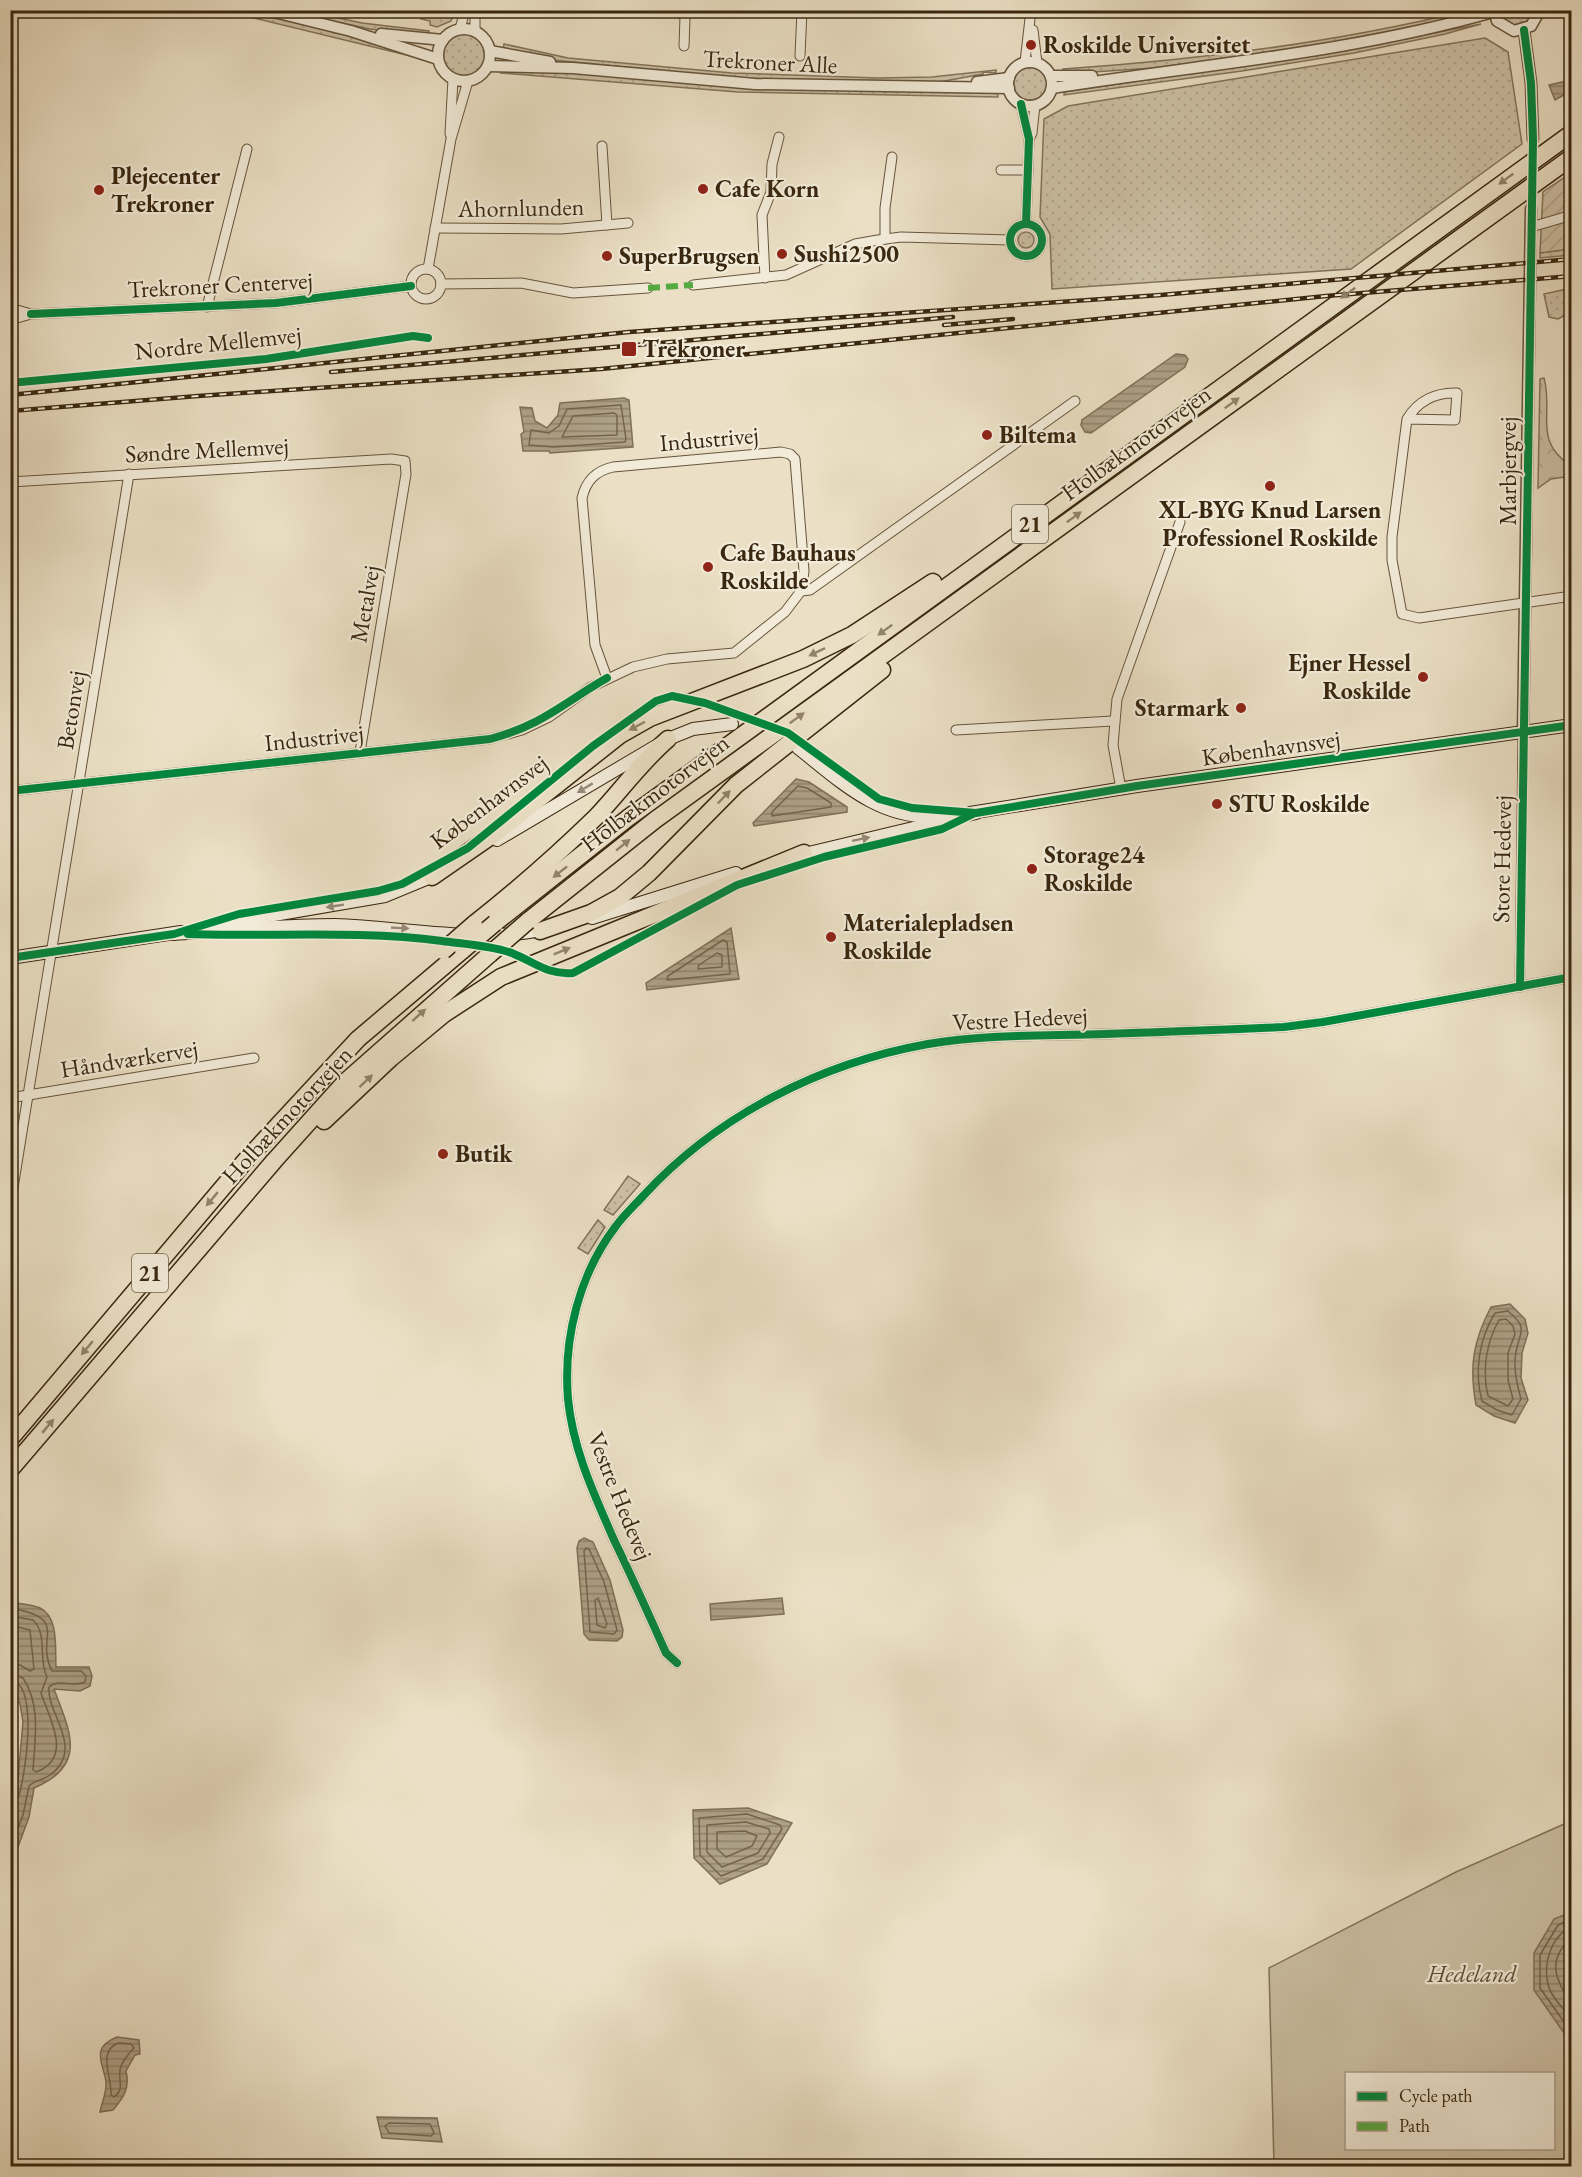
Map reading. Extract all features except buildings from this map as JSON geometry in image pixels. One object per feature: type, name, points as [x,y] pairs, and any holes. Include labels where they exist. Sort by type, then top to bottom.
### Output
[{"type":"highway","name":"Holbækmotorvejen","points":[[10,1439],[246,1160],[293,1108],[358,1039],[495,923],[628,818],[1012,537],[1572,133]]},
{"type":"highway","name":"Holbækmotorvejen","points":[[10,1470],[274,1161],[345,1082],[490,954],[534,926],[655,820],[1572,157]]},
{"type":"highway","points":[[432,877],[500,830],[591,755],[620,735],[650,718],[802,659],[852,635],[961,564],[1012,537]]},
{"type":"highway","points":[[534,926],[591,913],[620,897],[650,873],[736,785],[801,731],[958,612],[1011,563]]},
{"type":"highway","points":[[293,1108],[317,1072],[444,951],[548,864],[598,814],[641,763],[668,739]]},
{"type":"highway","points":[[274,1161],[306,1137],[391,1058],[444,1014],[492,982],[539,960],[804,853]]},
{"type":"main road","name":"Københavnsvej","points":[[10,958],[174,934],[385,896],[432,877],[668,739],[693,729],[732,723]]},
{"type":"main road","name":"Københavnsvej","points":[[174,934],[280,926],[335,926],[495,935],[534,926],[578,922],[804,853],[976,813],[1121,789],[1572,725]]},
{"type":"main road","name":"Københavnsvej","points":[[798,748],[857,795],[882,808],[934,817],[976,813]]},
{"type":"street","points":[[266,10],[351,30],[438,59]]},
{"type":"street","points":[[460,29],[465,10]]},
{"type":"street","points":[[475,10],[475,31]]},
{"type":"street","points":[[677,10],[686,18],[684,46]]},
{"type":"street","points":[[800,56],[802,10]]},
{"type":"street","points":[[1031,10],[1037,63]]},
{"type":"street","points":[[1052,87],[1246,62],[1394,36],[1493,11],[1504,28],[1524,30],[1537,20],[1540,10]]},
{"type":"street","points":[[1025,62],[1031,21]]},
{"type":"street","points":[[351,30],[443,40],[460,29],[475,31],[485,39],[490,51],[488,66],[482,75],[468,81],[453,79],[442,69],[438,59],[443,40]]},
{"type":"street","points":[[1524,30],[1531,83],[1533,139]]},
{"type":"street","name":"Trekroner Alle","points":[[490,51],[573,68]]},
{"type":"street","points":[[1051,76],[1052,87],[1047,99],[1035,105],[1021,104],[1014,98],[1009,83],[1016,67],[1025,62],[1037,63],[1051,76],[1110,78]]},
{"type":"street","name":"Trekroner Alle","points":[[488,66],[573,68],[755,84],[965,86],[1009,83]]},
{"type":"street","points":[[451,139],[453,79]]},
{"type":"street","points":[[428,269],[451,139],[468,81]]},
{"type":"street","points":[[1021,104],[1029,139]]},
{"type":"street","points":[[1026,224],[1029,139],[1035,105]]},
{"type":"street","points":[[765,278],[762,215],[771,192],[772,164],[779,136]]},
{"type":"street","name":"Ahornlunden","points":[[602,146],[607,225]]},
{"type":"street","points":[[207,307],[247,149]]},
{"type":"street","points":[[885,239],[885,208],[892,157]]},
{"type":"street","points":[[1001,170],[1028,170]]},
{"type":"street","name":"Marbjergvej","points":[[1523,733],[1527,602],[1531,209]]},
{"type":"street","points":[[1531,227],[1572,215]]},
{"type":"street","name":"Ahornlunden","points":[[435,228],[561,229],[628,224]]},
{"type":"street","points":[[1026,224],[1035,227],[1041,235],[1042,244],[1037,252],[1029,256],[1019,255],[1012,249],[1010,240],[1017,227],[1026,224]]},
{"type":"street","points":[[693,285],[765,278],[803,269],[855,244],[885,239],[1010,240]]},
{"type":"street","points":[[428,269],[435,272],[441,284],[437,293],[428,298],[417,296],[411,286],[415,273],[428,269]]},
{"type":"street","points":[[441,284],[521,284],[573,294],[648,288]]},
{"type":"street","name":"Trekroner Centervej","points":[[10,320],[31,314],[207,307],[326,298],[411,286]]},
{"type":"street","name":"Trekroner Centervej","points":[[10,308],[31,314]]},
{"type":"street","points":[[1407,419],[1455,420],[1457,393],[1440,392],[1413,409],[1407,419],[1392,550],[1400,610],[1404,616],[1413,618],[1572,596]]},
{"type":"street","name":"Industrivej","points":[[801,591],[810,590],[1075,401]]},
{"type":"street","name":"Industrivej","points":[[10,791],[490,739],[517,732],[554,714],[607,678],[633,667],[667,659],[734,652],[785,612],[801,591],[804,571],[795,459],[790,454],[772,453],[603,469],[591,478],[582,498],[595,645],[607,678]]},
{"type":"street","name":"Søndre Mellemvej","points":[[10,482],[391,459],[405,461]]},
{"type":"street","name":"Metalvej","points":[[360,752],[406,474],[405,461]]},
{"type":"street","name":"Betonvej","points":[[10,1206],[129,474]]},
{"type":"street","points":[[1121,789],[1113,745],[1113,721],[1122,679],[1180,522]]},
{"type":"street","points":[[956,730],[1113,721]]},
{"type":"street","name":"Store Hedevej","points":[[1520,987],[1523,733]]},
{"type":"street","name":"Vestre Hedevej","points":[[677,1664],[666,1653],[582,1462],[568,1398],[568,1354],[573,1320],[584,1284],[616,1226],[662,1177],[704,1141],[733,1119],[795,1086],[846,1065],[907,1048],[993,1037],[1284,1027],[1572,977]]},
{"type":"street","name":"Håndværkervej","points":[[10,1098],[254,1058]]},
{"type":"green space","points":[[436,10],[455,11],[451,21],[437,27],[430,25],[430,21],[421,19],[421,16],[436,16]]},
{"type":"green space","points":[[225,11],[244,11],[378,41],[423,59]]},
{"type":"green space","points":[[287,11],[306,11],[362,23],[429,31],[428,37],[370,29]]},
{"type":"green space","points":[[1465,11],[1476,11],[1441,21],[1303,48],[1153,68],[1063,74],[1063,69],[1165,61],[1266,49],[1366,32]]},
{"type":"green space","points":[[1499,11],[1533,11],[1527,21],[1514,25],[1503,19]]},
{"type":"green space","points":[[1481,24],[1354,53],[1064,95],[1064,92],[1324,54]]},
{"type":"green space","points":[[463,34],[478,41],[485,56],[478,71],[463,78],[448,71],[441,56],[448,41]]},
{"type":"green space","points":[[1485,38],[1508,52],[1522,144],[1351,269],[1052,289],[1050,234],[1040,217],[1044,119],[1068,106]]},
{"type":"green space","points":[[504,44],[568,58],[732,73],[878,78],[932,77],[996,70],[996,73],[983,72],[983,74],[939,82],[738,78],[532,58],[503,51]]},
{"type":"green space","points":[[1030,66],[1042,71],[1047,83],[1042,95],[1030,100],[1018,95],[1013,83],[1018,71]]},
{"type":"green space","points":[[502,69],[569,72],[764,89],[997,91],[998,97],[738,92],[501,73]]},
{"type":"green space","points":[[1571,173],[1571,249],[1540,253],[1543,192]]},
{"type":"green space","points":[[1026,232],[1032,234],[1034,240],[1032,246],[1026,248],[1020,246],[1018,240],[1020,234]]},
{"type":"green space","points":[[1571,249],[1571,255],[1540,258],[1540,253]]},
{"type":"green space","points":[[1571,288],[1571,312],[1558,319],[1549,317],[1544,294]]},
{"type":"green space","points":[[1544,378],[1548,436],[1559,456],[1571,466],[1571,476],[1551,479],[1538,488],[1540,379]]},
{"type":"green space","points":[[628,1176],[640,1184],[613,1215],[604,1210]]},
{"type":"green space","points":[[598,1220],[605,1227],[588,1254],[578,1248]]},
{"type":"green space","name":"Hedeland","points":[[1571,1821],[1571,2166],[1274,2166],[1269,1968],[1456,1872]]},
{"type":"water","points":[[1571,80],[1571,91],[1555,100],[1549,85]]},
{"type":"water","points":[[1176,354],[1185,355],[1188,359],[1185,367],[1091,433],[1085,432],[1081,425],[1082,420]]},
{"type":"water","points":[[1571,358],[1571,426],[1567,392]]},
{"type":"water","points":[[624,398],[629,400],[633,447],[550,453],[549,451],[523,451],[521,434],[524,432],[520,407],[532,408],[535,421],[547,428],[558,415],[560,403]]},
{"type":"water","points":[[796,779],[809,782],[847,807],[847,812],[754,826],[753,823]]},
{"type":"water","points":[[731,928],[739,979],[647,990],[646,983]]},
{"type":"water","points":[[1510,1304],[1525,1319],[1528,1333],[1522,1353],[1521,1378],[1528,1400],[1515,1423],[1494,1416],[1476,1405],[1473,1378],[1476,1343],[1491,1307]]},
{"type":"water","points":[[584,1538],[593,1542],[610,1580],[623,1630],[622,1637],[617,1641],[589,1640],[584,1634],[577,1548],[579,1541]]},
{"type":"water","points":[[782,1598],[784,1614],[711,1620],[710,1604]]},
{"type":"water","points":[[11,1602],[40,1608],[46,1612],[55,1634],[56,1667],[89,1667],[92,1676],[90,1686],[80,1691],[54,1689],[69,1733],[68,1758],[62,1769],[51,1779],[34,1788],[29,1817],[15,1855],[11,1856],[11,1797],[18,1778],[23,1722],[20,1704],[11,1682]]},
{"type":"water","points":[[748,1808],[792,1823],[767,1864],[720,1884],[694,1858],[693,1810]]},
{"type":"water","points":[[1571,1912],[1571,2043],[1534,1990],[1534,1953],[1554,1919]]},
{"type":"water","points":[[117,2037],[139,2040],[140,2054],[135,2055],[126,2071],[127,2087],[120,2101],[113,2110],[100,2112],[106,2086],[101,2051],[103,2046]]},
{"type":"water","points":[[377,2117],[437,2118],[442,2142],[382,2138]]},
{"type":"tunnel","points":[[1531,209],[1533,139]]},
{"type":"railway","points":[[10,395],[629,332],[1161,295],[1572,259]]},
{"type":"railway","points":[[10,411],[601,369],[1326,296],[1572,276]]},
{"type":"railway","points":[[331,372],[953,317]]},
{"type":"railway","points":[[944,325],[1013,319]]},
{"type":"marked path","points":[[648,288],[693,285]]},
{"type":"cycle path","points":[[1520,987],[1533,139],[1531,83],[1524,30]]},
{"type":"cycle path","points":[[1021,104],[1029,139],[1026,224]]},
{"type":"cycle path","points":[[1026,224],[1037,229],[1042,240],[1037,251],[1026,256],[1015,251],[1010,240],[1015,229],[1026,224]]},
{"type":"cycle path","points":[[31,314],[276,303],[411,286]]},
{"type":"cycle path","name":"Nordre Mellemvej","points":[[10,383],[266,359],[413,336],[428,338]]},
{"type":"cycle path","points":[[10,791],[490,739],[539,720],[607,678]]},
{"type":"cycle path","points":[[10,958],[174,934],[239,914],[378,891],[402,884],[468,848],[593,746],[656,701],[672,696],[705,703],[788,733],[879,799],[912,808],[976,813],[1137,786],[1572,725]]},
{"type":"cycle path","points":[[188,934],[347,935],[410,938],[498,949],[542,968],[573,973],[737,885],[824,857],[942,829],[973,814]]},
{"type":"cycle path","points":[[677,1663],[666,1653],[599,1506],[579,1454],[568,1399],[568,1353],[576,1308],[583,1286],[603,1245],[619,1222],[644,1195],[673,1166],[705,1140],[738,1117],[811,1079],[849,1064],[928,1044],[994,1037],[1284,1027],[1572,977]]},
{"type":"place","name":"Roskilde Universitet","points":[[1031,45]]},
{"type":"place","name":"Cafe Korn","points":[[703,189]]},
{"type":"place","name":"Plejecenter Trekroner","points":[[99,190]]},
{"type":"place","name":"Sushi2500","points":[[782,254]]},
{"type":"place","name":"SuperBrugsen","points":[[607,256]]},
{"type":"place","name":"Trekroner","points":[[629,349]]},
{"type":"place","name":"Biltema","points":[[987,435]]},
{"type":"place","name":"XL-BYG Knud Larsen Professionel Roskilde","points":[[1270,486]]},
{"type":"place","name":"Cafe Bauhaus Roskilde","points":[[708,567]]},
{"type":"place","name":"Ejner Hessel Roskilde","points":[[1423,677]]},
{"type":"place","name":"Starmark","points":[[1241,708]]},
{"type":"place","name":"STU Roskilde","points":[[1217,804]]},
{"type":"place","name":"Storage24 Roskilde","points":[[1032,869]]},
{"type":"place","name":"Materialepladsen Roskilde","points":[[831,937]]},
{"type":"place","name":"Butik","points":[[443,1154]]}]
